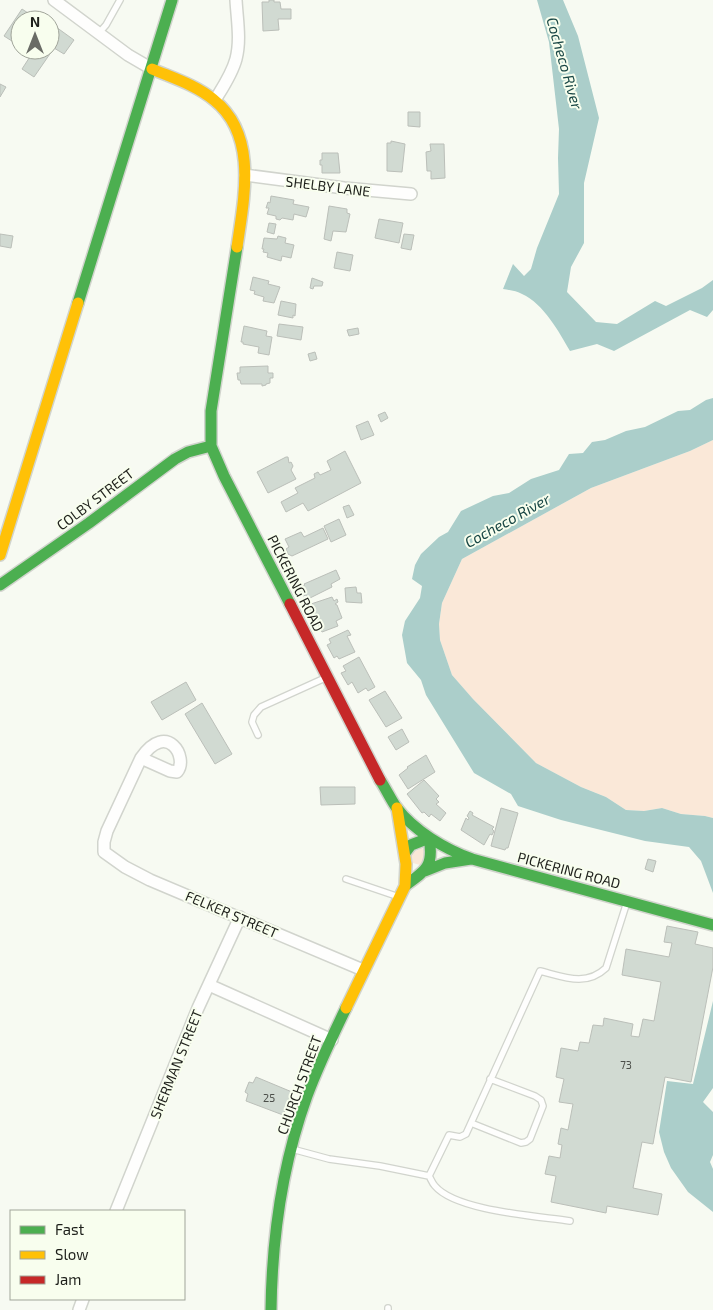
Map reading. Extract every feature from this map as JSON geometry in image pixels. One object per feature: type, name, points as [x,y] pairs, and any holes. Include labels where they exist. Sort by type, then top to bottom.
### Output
[{"type":"main road","points":[[0,555],[172,0]]},
{"type":"main road","name":"PICKERING ROAD","points":[[152,69],[199,90],[215,100],[224,109],[240,136],[243,150],[246,175],[241,222],[211,411],[211,446],[224,476],[327,677],[397,808],[429,838],[472,859],[713,926]]},
{"type":"main road","name":"COLBY STREET","points":[[0,585],[89,523],[175,459],[188,452],[211,446]]},
{"type":"main road","name":"CHURCH STREET","points":[[397,808],[405,853],[406,886]]},
{"type":"main road","points":[[405,853],[411,845],[429,838],[432,856],[425,872]]},
{"type":"main road","name":"CHURCH STREET","points":[[270,1310],[273,1253],[278,1211],[292,1149],[307,1098],[363,970],[406,886],[425,872],[445,863],[472,859]]},
{"type":"street","points":[[54,0],[98,34],[152,69]]},
{"type":"street","points":[[215,100],[229,76],[236,58],[238,44],[236,0]]},
{"type":"street","name":"SHELBY LANE","points":[[246,175],[411,194]]},
{"type":"street","name":"FELKER STREET","points":[[141,758],[107,830],[104,852],[125,867],[150,880],[363,970]]},
{"type":"street","name":"SHERMAN STREET","points":[[116,1210],[208,985],[240,917]]},
{"type":"street","points":[[208,985],[332,1040]]},
{"type":"lane","points":[[98,34],[120,0]]},
{"type":"lane","points":[[258,735],[252,722],[254,715],[262,707],[327,677]]},
{"type":"lane","points":[[346,879],[400,898]]},
{"type":"lane","points":[[429,1176],[449,1135],[460,1138],[466,1134],[540,971],[582,980],[598,976],[606,968],[627,901]]},
{"type":"lane","points":[[470,1123],[521,1143],[530,1139],[543,1106],[540,1100],[535,1096],[490,1079]]},
{"type":"lane","points":[[292,1149],[329,1159],[380,1166],[429,1176],[435,1186],[449,1196],[466,1204],[570,1221]]},
{"type":"shaded area","points":[[713,440],[713,818],[681,814],[662,808],[644,811],[626,810],[606,797],[581,787],[536,763],[473,699],[452,675],[440,640],[439,624],[442,603],[462,559],[591,488],[690,451]]},
{"type":"shaded area","points":[[422,848],[428,856],[420,865],[413,863],[411,853]]},
{"type":"water","name":"Cocheco River","points":[[537,0],[563,0],[578,36],[599,118],[584,183],[584,243],[571,267],[567,292],[596,322],[617,324],[655,301],[666,306],[702,288],[713,280],[713,310],[707,317],[690,310],[614,351],[597,344],[570,351],[550,319],[537,304],[520,293],[503,289],[513,264],[524,276],[531,269],[537,248],[559,194],[559,129],[549,42]]},
{"type":"water","name":"Cocheco River","points":[[713,398],[713,440],[690,451],[591,488],[462,559],[442,603],[439,624],[440,640],[452,675],[536,763],[581,787],[606,797],[626,810],[644,811],[662,808],[681,814],[713,818],[713,893],[701,861],[689,847],[645,841],[561,820],[518,806],[511,794],[474,773],[426,695],[421,680],[407,663],[402,635],[405,621],[420,598],[422,586],[412,579],[415,565],[421,554],[439,537],[448,532],[461,511],[493,496],[509,493],[531,479],[559,470],[569,454],[583,453],[592,442],[605,440],[626,431],[645,427],[678,411],[690,410]]},
{"type":"water","points":[[713,1001],[713,1088],[703,1102],[713,1112],[713,1155],[710,1162],[713,1169],[713,1212],[688,1192],[671,1168],[664,1152],[659,1132],[667,1081],[693,1084]]},
{"type":"building","points":[[269,0],[280,2],[281,9],[291,9],[291,19],[278,19],[279,30],[263,31],[262,2],[269,2]]},
{"type":"building","points":[[10,27],[10,40],[4,36]]},
{"type":"building","points":[[60,30],[74,40],[64,54],[60,52]]},
{"type":"building","points":[[28,60],[46,60],[34,77],[22,69]]},
{"type":"building","points":[[0,84],[6,87],[0,97]]},
{"type":"building","points":[[408,112],[420,112],[420,127],[408,126]]},
{"type":"building","points":[[391,141],[405,144],[402,172],[387,171],[387,143],[391,143]]},
{"type":"building","points":[[430,144],[444,144],[445,178],[431,179],[431,171],[427,171],[426,152],[431,151]]},
{"type":"building","points":[[322,153],[338,153],[340,173],[322,173],[320,160],[322,160]]},
{"type":"building","points":[[271,196],[294,200],[293,204],[309,207],[306,217],[294,214],[293,220],[282,218],[280,220],[276,219],[276,216],[267,214],[269,208],[266,208],[268,202],[270,203]]},
{"type":"building","points":[[329,206],[347,209],[347,213],[350,214],[346,232],[333,231],[331,241],[324,239]]},
{"type":"building","points":[[379,219],[403,223],[399,243],[375,238]]},
{"type":"building","points":[[269,223],[276,224],[274,234],[267,232]]},
{"type":"building","points":[[0,234],[13,236],[11,248],[0,246]]},
{"type":"building","points":[[404,234],[414,235],[411,250],[401,248]]},
{"type":"building","points":[[278,236],[286,238],[285,243],[294,245],[291,258],[282,256],[281,261],[267,257],[268,253],[263,252],[264,238],[277,239]]},
{"type":"building","points":[[337,252],[353,255],[350,271],[334,268]]},
{"type":"building","points":[[253,277],[269,281],[268,284],[280,287],[274,303],[263,301],[264,297],[254,294],[255,291],[250,290]]},
{"type":"building","points":[[312,278],[323,282],[322,286],[310,288]]},
{"type":"building","points":[[281,301],[296,304],[295,316],[293,315],[293,318],[278,315]]},
{"type":"building","points":[[279,324],[303,327],[301,340],[277,336]]},
{"type":"building","points":[[244,326],[267,331],[266,336],[272,337],[269,355],[258,353],[259,347],[241,342]]},
{"type":"building","points":[[358,328],[359,334],[349,336],[347,330]]},
{"type":"building","points":[[315,352],[317,359],[310,361],[308,354]]},
{"type":"building","points":[[268,366],[268,373],[273,373],[273,378],[270,378],[270,383],[266,385],[241,384],[240,380],[238,380],[237,373],[240,373],[240,367]]},
{"type":"building","points":[[385,412],[388,418],[381,422],[378,415]]},
{"type":"building","points":[[368,421],[374,435],[361,440],[356,426]]},
{"type":"building","points":[[345,451],[361,483],[308,511],[303,503],[286,512],[281,502],[298,493],[295,488],[315,478],[314,474],[318,472],[320,475],[331,470],[327,461]]},
{"type":"building","points":[[288,457],[289,463],[291,462],[293,466],[291,470],[296,479],[268,493],[257,472]]},
{"type":"building","points":[[349,505],[354,515],[347,518],[343,507]]},
{"type":"building","points":[[339,519],[346,535],[331,542],[324,526]]},
{"type":"building","points":[[323,528],[328,539],[292,556],[288,554],[286,549],[289,547],[285,539],[301,532],[304,537]]},
{"type":"building","points":[[336,570],[340,579],[331,584],[332,587],[310,598],[306,595],[303,596],[299,588],[304,584]]},
{"type":"building","points":[[356,587],[357,593],[361,593],[362,603],[346,602],[345,588]]},
{"type":"building","points":[[332,597],[334,601],[337,599],[338,602],[335,604],[342,618],[336,621],[338,626],[322,632],[316,620],[319,618],[317,615],[313,617],[308,605]]},
{"type":"building","points":[[348,630],[351,635],[347,636],[355,652],[339,659],[337,656],[334,658],[327,645],[331,643],[329,639]]},
{"type":"building","points":[[359,657],[375,687],[368,691],[366,688],[358,693],[352,682],[348,685],[341,673],[346,671],[343,666]]},
{"type":"building","points":[[186,682],[196,700],[162,720],[151,702]]},
{"type":"building","points":[[385,691],[402,718],[386,727],[369,700]]},
{"type":"building","points":[[202,703],[232,754],[215,764],[185,714]]},
{"type":"building","points":[[402,729],[409,742],[396,750],[388,737]]},
{"type":"building","points":[[426,755],[435,772],[408,789],[399,775],[407,767]]},
{"type":"building","points":[[424,780],[439,796],[436,799],[439,802],[436,804],[446,813],[440,821],[431,814],[429,817],[424,812],[422,813],[407,794]]},
{"type":"building","points":[[320,787],[355,787],[355,804],[321,805]]},
{"type":"building","points":[[501,808],[518,813],[508,848],[505,850],[491,846]]},
{"type":"building","points":[[470,811],[473,813],[472,815],[494,827],[492,835],[490,834],[484,845],[461,830],[466,818],[468,820],[469,818],[467,816]]},
{"type":"building","points":[[648,859],[656,861],[653,872],[645,869]]},
{"type":"building","points":[[667,926],[698,932],[695,944],[713,948],[713,967],[691,1082],[665,1077],[653,1144],[642,1142],[633,1188],[662,1194],[658,1215],[607,1206],[606,1213],[551,1202],[556,1176],[545,1174],[549,1156],[560,1158],[562,1145],[558,1144],[561,1128],[568,1130],[573,1104],[559,1102],[564,1079],[556,1077],[561,1048],[578,1051],[580,1042],[589,1043],[593,1025],[603,1026],[604,1018],[633,1024],[631,1036],[639,1037],[643,1019],[654,1021],[661,982],[622,975],[626,949],[669,957],[672,943],[664,942]]},
{"type":"building","points":[[256,1077],[292,1092],[283,1115],[246,1101],[248,1094],[245,1092],[249,1082],[253,1083]]},
{"type":"traffic: fast","points":[[78,303],[172,0]]},
{"type":"traffic: fast","points":[[237,247],[211,411],[211,446],[224,476],[290,604]]},
{"type":"traffic: fast","points":[[0,585],[89,523],[175,459],[188,452],[211,446]]},
{"type":"traffic: fast","points":[[380,780],[403,816],[431,838],[462,855],[713,925]]},
{"type":"traffic: fast","points":[[405,853],[411,845],[429,838],[430,855],[427,866],[424,871],[406,885]]},
{"type":"traffic: fast","points":[[425,871],[445,863],[471,859]]},
{"type":"traffic: fast","points":[[271,1310],[276,1228],[291,1148],[311,1085],[346,1008]]},
{"type":"traffic: slow","points":[[152,69],[184,82],[214,100],[228,114],[237,131],[245,168],[243,208],[237,247]]},
{"type":"traffic: slow","points":[[0,555],[78,303]]},
{"type":"traffic: slow","points":[[346,1008],[405,886],[406,864],[397,808]]},
{"type":"traffic: jam","points":[[290,604],[380,780]]}]
